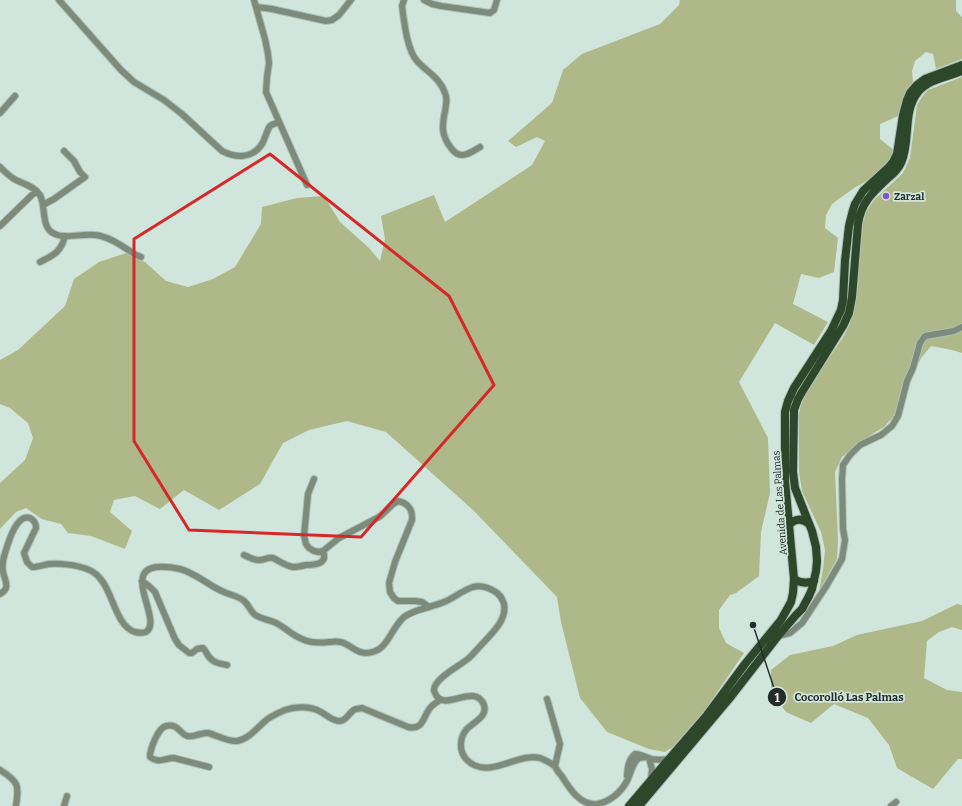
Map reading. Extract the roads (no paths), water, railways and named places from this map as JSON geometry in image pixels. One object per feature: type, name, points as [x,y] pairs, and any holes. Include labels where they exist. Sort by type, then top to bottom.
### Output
[{"type":"main road","name":"Avenida de Las Palmas","points":[[630,806],[651,779],[707,715],[745,664],[781,620],[791,602],[794,579],[785,482],[786,407],[794,388],[831,331],[841,310],[844,300],[849,226],[855,204],[863,191],[893,162],[898,150],[903,115],[907,100],[913,88],[925,79],[962,64]]},
{"type":"main road","name":"Avenida de Las Palmas","points":[[639,806],[729,698],[778,636],[802,609],[809,596],[816,571],[816,553],[814,538],[794,481],[794,410],[800,395],[838,335],[849,313],[852,297],[858,224],[863,206],[871,194],[896,171],[901,163],[905,150],[911,106],[918,93],[928,84],[962,72]]},
{"type":"main road","points":[[789,525],[795,520],[802,520],[809,524]]},
{"type":"main road","points":[[794,579],[803,583],[810,583],[814,581]]},
{"type":"street","points":[[59,0],[121,70],[134,82],[164,100],[182,114],[223,152],[238,157],[252,153],[262,144],[270,126],[279,122]]},
{"type":"street","points":[[254,0],[268,54],[269,63],[266,92],[306,185]]},
{"type":"street","points":[[257,8],[272,9],[332,20],[351,0]]},
{"type":"street","points":[[404,0],[402,6],[411,51],[417,61],[439,82],[445,93],[447,101],[443,120],[443,130],[447,142],[453,150],[460,155],[470,153],[480,147]]},
{"type":"street","points":[[424,0],[437,5],[490,13],[494,10],[497,0]]},
{"type":"street","points":[[0,114],[15,96]]},
{"type":"street","points":[[43,205],[85,177],[80,172],[74,161],[64,151]]},
{"type":"street","points":[[0,167],[16,180],[39,193],[43,205],[46,225],[48,230],[52,233],[59,236],[95,235],[108,239],[141,257]]},
{"type":"street","points":[[0,226],[36,191]]},
{"type":"street","points":[[40,262],[55,255],[64,242],[65,236]]},
{"type":"street","points":[[778,636],[790,633],[802,623],[827,585],[842,558],[845,540],[843,529],[843,465],[860,445],[881,434],[892,426],[898,416],[907,381],[913,368],[920,343],[925,336],[954,331],[962,327]]},
{"type":"street","points":[[314,480],[308,494],[304,536],[306,544],[309,548],[316,552],[323,551],[339,538],[380,517],[393,503],[398,501],[406,504],[411,510],[412,520],[395,562],[389,583],[390,592],[398,601],[422,602],[429,607]]},
{"type":"street","points":[[0,594],[5,590],[6,585],[3,572],[3,559],[15,528],[19,521],[26,517],[33,520],[36,525],[24,553],[27,562],[32,566],[60,564],[89,570],[96,575],[104,585],[120,619],[128,628],[135,632],[143,633],[148,631],[150,626],[149,608],[142,582],[144,573],[156,567],[182,570],[200,578],[224,592],[243,600],[252,613],[258,617],[277,623],[302,640],[312,642],[340,642],[365,653],[376,651],[382,647],[406,615],[445,602],[470,588],[478,586],[497,592],[501,596],[505,607],[502,621],[468,659],[438,681],[434,692],[440,700]]},
{"type":"street","points":[[244,555],[258,560],[270,557],[294,567],[315,565],[320,563],[325,555],[323,551]]},
{"type":"street","points":[[142,582],[155,592],[179,645],[189,653],[203,648],[211,659],[227,665]]},
{"type":"street","points":[[209,767],[174,758],[158,761],[152,759],[150,757],[150,752],[161,729],[170,725],[179,729],[187,736],[207,733],[236,741],[250,734],[269,718],[293,707],[319,710],[338,721],[348,717],[352,711],[362,708],[413,728],[417,727],[421,723],[428,709],[440,700],[445,701],[470,696],[482,701],[485,708],[484,714],[466,731],[460,744],[465,759],[474,765],[484,768],[532,757],[545,760],[555,766],[580,800],[590,804],[596,804],[607,800],[623,788],[627,781],[627,772],[633,755],[637,754],[647,758],[662,760],[669,759]]},
{"type":"street","points":[[547,699],[560,744],[555,766]]},
{"type":"street","points":[[647,758],[652,768],[651,779]]},
{"type":"street","points":[[0,770],[16,783],[18,790],[16,806]]},
{"type":"street","points":[[64,806],[67,796]]},
{"type":"place","name":"Zarzal","points":[[886,196]]},
{"type":"place","name":"Cocorolló Las Palmas","points":[[753,625]]}]
